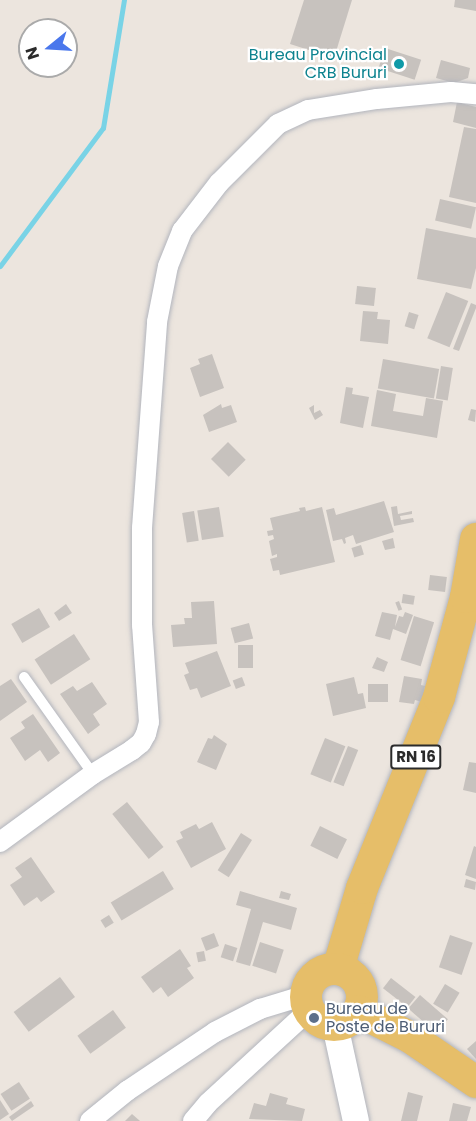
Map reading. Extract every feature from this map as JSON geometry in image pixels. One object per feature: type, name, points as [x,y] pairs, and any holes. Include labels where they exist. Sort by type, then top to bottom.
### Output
[{"type":"main road","name":"RN 16","points":[[338,969],[362,888],[439,697],[466,597],[476,539]]},
{"type":"main road","points":[[327,1010],[361,994],[354,977],[338,969],[329,970],[313,979],[327,1010],[411,1037],[476,1082]]},
{"type":"street","points":[[0,842],[93,774],[141,743],[149,722],[142,625],[142,528],[157,322],[168,267],[182,231],[219,183],[278,124],[308,110],[377,99],[451,92],[476,94]]},
{"type":"street","points":[[90,1121],[127,1091],[215,1032],[260,1009],[327,1010]]},
{"type":"street","points":[[193,1121],[208,1103],[327,1010]]},
{"type":"street","points":[[327,1010],[356,1121]]},
{"type":"lane","points":[[24,677],[93,774]]},
{"type":"building","points":[[304,0],[352,0],[334,58],[290,44]]},
{"type":"building","points":[[455,0],[476,0],[476,11],[454,7]]},
{"type":"building","name":"Bureau Provincial CRB Bururi","points":[[385,48],[421,60],[415,80],[379,68]]},
{"type":"building","points":[[441,60],[470,68],[468,78],[454,83],[436,78]]},
{"type":"building","points":[[457,102],[476,107],[476,128],[453,122]]},
{"type":"building","points":[[464,127],[476,129],[476,203],[449,197]]},
{"type":"building","points":[[440,199],[476,207],[471,229],[435,220]]},
{"type":"building","points":[[426,228],[476,238],[476,268],[471,289],[417,279]]},
{"type":"building","points":[[357,286],[376,288],[374,306],[355,304]]},
{"type":"building","points":[[446,292],[468,301],[450,347],[427,338]]},
{"type":"building","points":[[471,303],[476,305],[476,308],[459,351],[453,349]]},
{"type":"building","points":[[363,311],[378,312],[377,319],[390,320],[388,344],[360,341]]},
{"type":"building","points":[[409,312],[419,315],[414,329],[405,326]]},
{"type":"building","points":[[212,354],[224,388],[200,397],[190,368],[200,364],[198,359]]},
{"type":"building","points":[[383,359],[439,369],[434,398],[378,389]]},
{"type":"building","points":[[441,366],[453,368],[448,400],[436,399]]},
{"type":"building","points":[[346,387],[353,388],[352,394],[369,397],[363,428],[340,423]]},
{"type":"building","points":[[377,390],[396,394],[393,411],[423,416],[426,398],[443,401],[437,438],[371,426]]},
{"type":"building","points":[[221,404],[222,408],[231,405],[237,422],[209,432],[203,415]]},
{"type":"building","points":[[314,405],[314,413],[320,410],[323,415],[315,420],[309,408]]},
{"type":"building","points":[[471,409],[476,410],[475,422],[468,420]]},
{"type":"building","points":[[228,442],[246,460],[229,477],[211,459]]},
{"type":"building","points":[[384,501],[394,532],[356,544],[353,535],[345,538],[346,543],[344,544],[342,539],[333,541],[326,510],[334,508],[336,515]]},
{"type":"building","points":[[397,506],[398,514],[412,511],[412,514],[400,516],[401,520],[413,518],[414,522],[394,526],[391,507]]},
{"type":"building","points":[[219,507],[224,537],[202,540],[197,510]]},
{"type":"building","points":[[305,507],[306,511],[322,507],[335,562],[280,575],[279,570],[273,571],[270,559],[277,557],[277,554],[272,556],[269,541],[274,539],[273,535],[268,536],[267,531],[273,530],[270,518],[300,511],[299,508]]},
{"type":"building","points":[[194,511],[199,541],[187,543],[182,513]]},
{"type":"building","points":[[393,538],[395,548],[385,550],[382,541]]},
{"type":"building","points":[[361,545],[364,555],[354,557],[351,548]]},
{"type":"building","points":[[430,575],[447,577],[445,592],[428,590]]},
{"type":"building","points":[[403,594],[415,596],[413,605],[402,603]]},
{"type":"building","points":[[214,601],[217,644],[173,647],[171,625],[185,624],[184,618],[192,618],[191,602]]},
{"type":"building","points":[[399,601],[402,609],[398,611],[395,602]]},
{"type":"building","points":[[66,604],[72,613],[59,621],[54,613]]},
{"type":"building","points":[[39,608],[50,627],[22,643],[11,624]]},
{"type":"building","points":[[382,612],[397,615],[395,627],[399,616],[403,617],[405,612],[413,615],[406,634],[393,629],[390,640],[375,636]]},
{"type":"building","points":[[414,616],[434,622],[421,666],[401,660]]},
{"type":"building","points":[[249,623],[253,638],[235,643],[231,628]]},
{"type":"building","points":[[74,634],[90,659],[51,685],[35,660]]},
{"type":"building","points":[[238,645],[253,645],[253,668],[238,668]]},
{"type":"building","points":[[217,651],[231,686],[201,698],[197,688],[190,690],[184,675],[189,673],[185,663]]},
{"type":"building","points":[[377,657],[388,662],[384,672],[372,668]]},
{"type":"building","points":[[404,676],[422,679],[421,685],[425,686],[422,702],[415,700],[414,704],[399,702]]},
{"type":"building","points":[[242,677],[245,685],[236,689],[233,681]]},
{"type":"building","points":[[354,677],[358,694],[363,693],[366,708],[333,716],[326,684]]},
{"type":"building","points":[[11,679],[27,702],[0,721],[0,686]]},
{"type":"building","points":[[92,682],[107,704],[93,714],[100,725],[88,734],[60,694],[73,686],[77,691]]},
{"type":"building","points":[[368,684],[388,684],[388,702],[368,702]]},
{"type":"building","points":[[33,714],[60,753],[48,762],[40,750],[25,761],[10,738],[25,728],[21,722]]},
{"type":"building","points":[[214,735],[227,744],[216,770],[197,762],[208,738],[212,739]]},
{"type":"building","points":[[325,738],[345,746],[331,782],[310,774]]},
{"type":"building","points":[[348,746],[358,750],[344,786],[333,782]]},
{"type":"building","points":[[469,762],[476,763],[476,793],[463,790]]},
{"type":"building","points":[[127,802],[164,847],[149,859],[112,814]]},
{"type":"building","points":[[212,822],[226,849],[191,868],[176,841],[183,838],[180,832],[196,824],[199,829]]},
{"type":"building","points":[[320,826],[347,839],[337,859],[310,846]]},
{"type":"building","points":[[241,833],[252,840],[229,877],[218,870]]},
{"type":"building","points":[[474,846],[476,847],[476,879],[465,875]]},
{"type":"building","points":[[31,857],[55,892],[41,902],[37,897],[24,906],[10,885],[22,877],[15,868]]},
{"type":"building","points":[[163,871],[174,889],[122,920],[111,902]]},
{"type":"building","points":[[466,879],[476,882],[475,890],[464,887]]},
{"type":"building","points":[[240,891],[297,908],[291,930],[263,922],[250,966],[236,962],[251,909],[236,905]]},
{"type":"building","points":[[281,891],[291,894],[289,900],[279,898]]},
{"type":"building","points":[[109,915],[114,923],[105,928],[101,920]]},
{"type":"building","points":[[214,933],[219,946],[206,951],[201,938]]},
{"type":"building","points":[[450,935],[473,943],[462,975],[439,967]]},
{"type":"building","points":[[260,942],[284,950],[276,974],[252,966]]},
{"type":"building","points":[[225,944],[237,948],[233,961],[221,957]]},
{"type":"building","points":[[180,949],[191,966],[187,968],[194,978],[168,997],[161,987],[153,993],[141,977]]},
{"type":"building","points":[[204,951],[206,961],[198,962],[196,953]]},
{"type":"building","points":[[60,977],[75,997],[29,1032],[14,1012]]},
{"type":"building","points":[[391,978],[415,997],[407,1007],[383,988]]},
{"type":"building","points":[[445,984],[460,993],[448,1012],[433,1004]]},
{"type":"building","points":[[420,995],[448,1019],[436,1033],[408,1009]]},
{"type":"building","points":[[113,1010],[126,1028],[90,1054],[77,1036]]},
{"type":"building","points":[[476,1041],[476,1059],[467,1049]]},
{"type":"building","points":[[19,1082],[30,1099],[11,1111],[1,1094]]},
{"type":"building","points":[[408,1092],[423,1096],[417,1121],[401,1121]]},
{"type":"building","points":[[270,1093],[288,1098],[286,1104],[305,1109],[302,1121],[249,1119],[254,1103],[266,1106]]},
{"type":"building","points":[[0,1100],[9,1114],[0,1120]]},
{"type":"building","points":[[31,1101],[34,1106],[12,1121],[9,1117]]},
{"type":"building","points":[[453,1103],[471,1107],[467,1121],[449,1121]]},
{"type":"building","points":[[132,1114],[140,1121],[125,1121]]},
{"type":"waterway","points":[[0,266],[103,128],[124,0]]},
{"type":"place","name":"Bureau Provincial CRB Bururi","points":[[399,64]]},
{"type":"place","name":"Bureau de Poste de Bururi","points":[[314,1018]]}]
